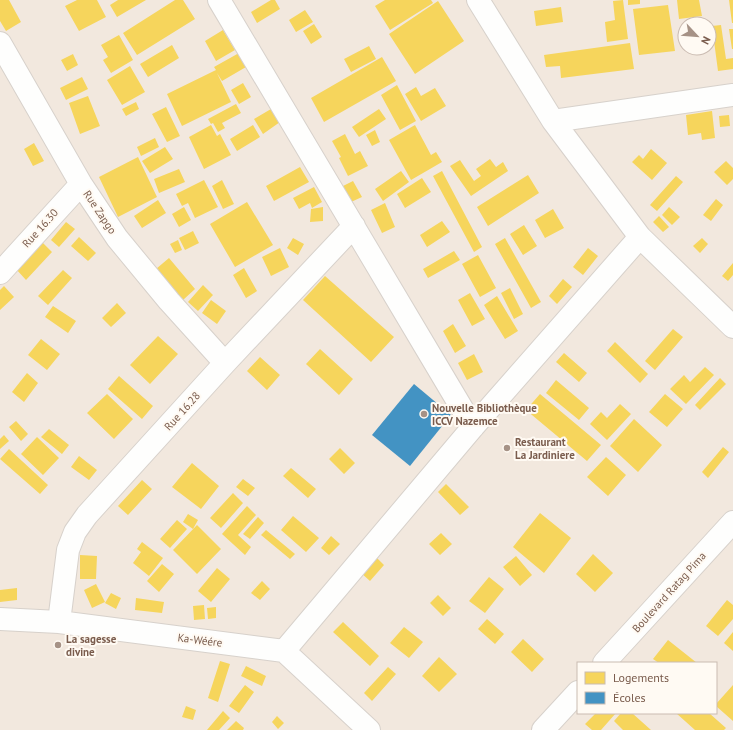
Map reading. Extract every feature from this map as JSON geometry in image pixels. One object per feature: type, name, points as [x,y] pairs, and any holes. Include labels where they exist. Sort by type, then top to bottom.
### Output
[{"type":"street","points":[[219,0],[473,427]]},
{"type":"street","points":[[478,0],[553,121],[640,237],[733,327]]},
{"type":"street","name":"Rue Zapgo","points":[[0,43],[81,184],[117,238],[169,302],[225,363]]},
{"type":"street","points":[[553,121],[733,95]]},
{"type":"street","name":"Rue 16.30","points":[[0,273],[81,184]]},
{"type":"street","name":"Rue 16.28","points":[[59,622],[68,550],[75,532],[88,515],[225,363],[354,226]]},
{"type":"street","points":[[369,730],[284,651],[473,427],[640,237]]},
{"type":"street","name":"Boulevard Ratag Pima","points":[[605,662],[733,522]]},
{"type":"street","name":"Ka-Wéére","points":[[0,619],[59,622],[284,651]]},
{"type":"street","points":[[543,730],[577,693]]},
{"type":"shaded area","points":[[0,0],[733,0],[733,730],[0,730]]},
{"type":"building: Logements","points":[[0,0],[9,0],[21,22],[6,31],[0,21]]},
{"type":"building: Logements","points":[[77,0],[97,0],[106,17],[79,31],[65,6]]},
{"type":"building: Logements","points":[[118,0],[146,0],[117,17],[110,5]]},
{"type":"building: Logements","points":[[175,0],[183,0],[195,19],[137,55],[123,33]]},
{"type":"building: Logements","points":[[271,0],[275,0],[280,9],[257,23],[251,12]]},
{"type":"building: Logements","points":[[385,0],[431,0],[433,3],[390,30],[375,6]]},
{"type":"building: Logements","points":[[623,0],[628,39],[607,42],[605,22],[615,20],[613,1]]},
{"type":"building: Logements","points":[[628,0],[640,0],[640,4],[628,5]]},
{"type":"building: Logements","points":[[677,0],[699,0],[702,16],[679,16]]},
{"type":"building: Logements","points":[[729,0],[733,0],[733,23],[732,23]]},
{"type":"building: Logements","points":[[438,1],[464,41],[415,74],[389,34]]},
{"type":"building: Logements","points":[[668,5],[675,51],[639,55],[633,9]]},
{"type":"building: Logements","points":[[561,7],[563,22],[536,26],[534,11]]},
{"type":"building: Logements","points":[[305,10],[313,22],[296,32],[289,20]]},
{"type":"building: Logements","points":[[314,24],[322,37],[311,44],[303,31]]},
{"type":"building: Logements","points":[[717,25],[721,25],[726,59],[733,58],[733,69],[718,71],[716,56]]},
{"type":"building: Logements","points":[[729,29],[733,29],[733,49],[732,49]]},
{"type":"building: Logements","points":[[223,30],[235,50],[216,61],[205,41]]},
{"type":"building: Logements","points":[[119,35],[133,60],[111,73],[103,60],[108,57],[101,45]]},
{"type":"building: Logements","points":[[630,43],[634,69],[561,78],[560,66],[546,67],[544,55]]},
{"type":"building: Logements","points":[[172,45],[179,58],[148,77],[140,64]]},
{"type":"building: Logements","points":[[369,46],[376,59],[351,72],[344,59]]},
{"type":"building: Logements","points":[[239,53],[246,67],[222,81],[217,73],[231,102],[182,126],[167,94],[216,70],[214,67]]},
{"type":"building: Logements","points":[[73,54],[78,65],[67,71],[61,60]]},
{"type":"building: Logements","points":[[382,57],[396,81],[324,122],[311,98]]},
{"type":"building: Logements","points":[[130,66],[145,92],[122,105],[107,80]]},
{"type":"building: Logements","points":[[82,77],[88,89],[66,100],[60,88]]},
{"type":"building: Logements","points":[[243,83],[251,97],[239,104],[231,90]]},
{"type":"building: Logements","points":[[397,85],[416,121],[400,130],[381,95]]},
{"type":"building: Logements","points":[[416,87],[421,96],[435,88],[446,106],[421,121],[405,94]]},
{"type":"building: Logements","points":[[88,96],[100,126],[80,134],[69,103]]},
{"type":"building: Logements","points":[[136,102],[139,109],[126,116],[122,109]]},
{"type":"building: Logements","points":[[236,104],[241,113],[222,123],[225,128],[218,132],[213,123],[211,124],[208,119]]},
{"type":"building: Logements","points":[[166,107],[180,136],[167,142],[152,114]]},
{"type":"building: Logements","points":[[271,109],[280,122],[263,134],[254,119]]},
{"type":"building: Logements","points":[[379,109],[386,119],[359,137],[352,127]]},
{"type":"building: Logements","points":[[712,111],[715,138],[702,140],[701,133],[688,135],[686,115]]},
{"type":"building: Logements","points":[[729,115],[730,126],[720,127],[719,116]]},
{"type":"building: Logements","points":[[211,125],[217,136],[220,134],[231,155],[204,169],[189,137]]},
{"type":"building: Logements","points":[[253,125],[260,137],[237,151],[230,139]]},
{"type":"building: Logements","points":[[415,125],[431,155],[436,152],[442,162],[411,180],[389,140]]},
{"type":"building: Logements","points":[[375,130],[380,142],[372,146],[366,135]]},
{"type":"building: Logements","points":[[345,134],[355,154],[360,151],[368,166],[348,176],[339,158],[341,157],[332,141]]},
{"type":"building: Logements","points":[[155,138],[159,147],[141,156],[137,147]]},
{"type":"building: Logements","points":[[34,143],[44,161],[33,166],[24,149]]},
{"type":"building: Logements","points":[[165,147],[173,159],[150,173],[142,161]]},
{"type":"building: Logements","points":[[651,149],[667,163],[652,180],[632,162],[639,155],[643,159]]},
{"type":"building: Logements","points":[[138,157],[157,197],[118,217],[99,177]]},
{"type":"building: Logements","points":[[490,159],[496,167],[503,162],[508,171],[471,196],[450,166],[460,160],[474,181],[481,176],[476,169]]},
{"type":"building: Logements","points":[[726,161],[733,168],[733,179],[727,185],[714,172]]},
{"type":"building: Logements","points":[[300,167],[309,182],[274,201],[266,186]]},
{"type":"building: Logements","points":[[179,169],[185,182],[159,193],[154,179]]},
{"type":"building: Logements","points":[[401,171],[409,182],[383,201],[375,189]]},
{"type":"building: Logements","points":[[442,171],[482,247],[474,252],[433,176]]},
{"type":"building: Logements","points":[[528,175],[539,193],[488,226],[477,207]]},
{"type":"building: Logements","points":[[676,176],[683,182],[657,211],[650,205]]},
{"type":"building: Logements","points":[[422,178],[431,192],[405,208],[397,194]]},
{"type":"building: Logements","points":[[204,180],[218,207],[195,218],[188,203],[182,206],[176,194]]},
{"type":"building: Logements","points":[[222,180],[234,204],[223,209],[212,186]]},
{"type":"building: Logements","points":[[353,181],[362,197],[351,202],[343,186]]},
{"type":"building: Logements","points":[[314,187],[322,202],[312,208],[310,203],[299,209],[293,198]]},
{"type":"building: Logements","points":[[716,199],[723,205],[711,221],[703,215]]},
{"type":"building: Logements","points":[[158,200],[166,213],[142,228],[134,216]]},
{"type":"building: Logements","points":[[247,202],[273,245],[235,267],[210,224]]},
{"type":"building: Logements","points":[[385,203],[395,227],[382,233],[371,210]]},
{"type":"building: Logements","points":[[184,207],[191,220],[179,227],[172,214]]},
{"type":"building: Logements","points":[[323,207],[323,221],[310,222],[311,209]]},
{"type":"building: Logements","points":[[669,207],[680,217],[672,225],[662,215]]},
{"type":"building: Logements","points":[[553,209],[564,228],[545,238],[535,220]]},
{"type":"building: Logements","points":[[659,216],[669,227],[663,232],[653,222]]},
{"type":"building: Logements","points":[[442,221],[450,232],[427,247],[420,235]]},
{"type":"building: Logements","points":[[66,222],[75,229],[59,247],[51,240]]},
{"type":"building: Logements","points":[[524,225],[537,246],[523,255],[510,234]]},
{"type":"building: Logements","points":[[193,231],[199,243],[185,250],[179,238]]},
{"type":"building: Logements","points":[[79,237],[96,253],[88,261],[71,246]]},
{"type":"building: Logements","points":[[293,238],[304,244],[298,255],[287,248]]},
{"type":"building: Logements","points":[[505,238],[541,302],[531,308],[495,244]]},
{"type":"building: Logements","points":[[702,238],[708,244],[700,253],[693,246]]},
{"type":"building: Logements","points":[[178,240],[182,250],[175,253],[170,244]]},
{"type":"building: Logements","points":[[42,242],[52,252],[26,280],[16,269]]},
{"type":"building: Logements","points":[[280,248],[289,267],[271,276],[262,257]]},
{"type":"building: Logements","points":[[588,248],[598,256],[583,275],[573,267]]},
{"type":"building: Logements","points":[[454,251],[460,260],[428,278],[423,269]]},
{"type":"building: Logements","points":[[478,255],[496,288],[480,297],[462,264]]},
{"type":"building: Logements","points":[[169,258],[195,289],[183,300],[156,269]]},
{"type":"building: Logements","points":[[733,263],[733,275],[728,281],[722,276]]},
{"type":"building: Logements","points":[[244,268],[257,291],[246,298],[233,275]]},
{"type":"building: Logements","points":[[63,270],[72,278],[48,305],[38,296]]},
{"type":"building: Logements","points":[[325,276],[394,337],[371,362],[303,300]]},
{"type":"building: Logements","points":[[563,279],[572,287],[557,304],[549,296]]},
{"type":"building: Logements","points":[[203,285],[213,295],[198,311],[188,302]]},
{"type":"building: Logements","points":[[4,286],[14,297],[0,310],[0,290]]},
{"type":"building: Logements","points":[[510,288],[523,314],[514,319],[501,293]]},
{"type":"building: Logements","points":[[470,293],[485,319],[472,326],[458,300]]},
{"type":"building: Logements","points":[[497,296],[518,331],[505,339],[484,305]]},
{"type":"building: Logements","points":[[211,300],[226,311],[217,324],[202,313]]},
{"type":"building: Logements","points":[[117,303],[126,313],[111,327],[102,318]]},
{"type":"building: Logements","points":[[53,306],[76,321],[68,333],[45,317]]},
{"type":"building: Logements","points":[[453,324],[466,346],[455,353],[443,331]]},
{"type":"building: Logements","points":[[673,329],[683,337],[655,370],[645,361]]},
{"type":"building: Logements","points":[[158,336],[178,354],[150,384],[130,365]]},
{"type":"building: Logements","points":[[41,339],[60,354],[47,370],[28,355]]},
{"type":"building: Logements","points":[[615,342],[648,374],[640,383],[607,351]]},
{"type":"building: Logements","points":[[320,349],[353,379],[339,395],[306,364]]},
{"type":"building: Logements","points":[[564,353],[587,373],[579,382],[556,362]]},
{"type":"building: Logements","points":[[474,354],[483,372],[467,380],[458,363]]},
{"type":"building: Logements","points":[[260,357],[280,375],[267,390],[247,371]]},
{"type":"building: Logements","points":[[705,367],[714,375],[686,404],[670,389],[684,375],[690,382]]},
{"type":"building: Logements","points":[[27,373],[38,383],[24,402],[12,392]]},
{"type":"building: Logements","points":[[119,376],[153,406],[142,419],[108,389]]},
{"type":"building: Logements","points":[[720,378],[726,384],[700,410],[695,405]]},
{"type":"building: Logements","points":[[556,380],[589,408],[579,420],[546,393]]},
{"type":"building: Logements","points":[[107,394],[133,419],[114,439],[87,413]]},
{"type":"building: Logements","points":[[540,394],[601,445],[587,461],[526,410]]},
{"type":"building: Logements","points":[[665,394],[683,409],[667,427],[649,412]]},
{"type":"building: Logements","points":[[620,404],[631,414],[607,440],[590,424],[601,412],[607,418]]},
{"type":"building: Logements","points":[[634,419],[662,445],[638,472],[610,446]]},
{"type":"building: Logements","points":[[16,421],[28,434],[21,441],[9,427]]},
{"type":"building: Logements","points":[[49,429],[69,445],[62,454],[41,437]]},
{"type":"building: Logements","points":[[4,435],[9,441],[0,449],[0,439]]},
{"type":"building: Logements","points":[[37,437],[59,458],[43,475],[21,454]]},
{"type":"building: Logements","points":[[723,447],[729,452],[708,478],[702,472]]},
{"type":"building: Logements","points":[[340,448],[355,463],[344,474],[329,459]]},
{"type":"building: Logements","points":[[9,449],[48,485],[40,494],[0,459]]},
{"type":"building: Logements","points":[[79,456],[97,470],[89,480],[71,467]]},
{"type":"building: Logements","points":[[606,457],[626,475],[608,496],[587,477]]},
{"type":"building: Logements","points":[[192,463],[219,486],[201,509],[172,487]]},
{"type":"building: Logements","points":[[291,468],[316,489],[308,498],[283,476]]},
{"type":"building: Logements","points":[[243,479],[255,488],[248,496],[236,487]]},
{"type":"building: Logements","points":[[142,480],[152,489],[128,515],[118,506]]},
{"type":"building: Logements","points":[[446,484],[469,507],[460,515],[438,492]]},
{"type":"building: Logements","points":[[233,493],[243,503],[221,528],[210,518]]},
{"type":"building: Logements","points":[[247,506],[256,515],[238,535],[251,547],[245,555],[222,534]]},
{"type":"building: Logements","points":[[540,513],[571,538],[544,573],[513,547]]},
{"type":"building: Logements","points":[[188,514],[198,520],[193,529],[183,522]]},
{"type":"building: Logements","points":[[293,516],[319,538],[306,552],[281,530]]},
{"type":"building: Logements","points":[[258,517],[264,523],[250,539],[243,534]]},
{"type":"building: Logements","points":[[177,520],[187,529],[170,548],[160,539]]},
{"type":"building: Logements","points":[[197,525],[221,549],[197,574],[173,550]]},
{"type":"building: Logements","points":[[266,530],[295,554],[290,559],[261,535]]},
{"type":"building: Logements","points":[[441,533],[452,544],[440,555],[429,544]]},
{"type":"building: Logements","points":[[331,536],[340,544],[329,555],[321,548]]},
{"type":"building: Logements","points":[[142,542],[163,558],[149,576],[133,563],[141,552],[137,549]]},
{"type":"building: Logements","points":[[593,554],[613,573],[595,592],[576,574]]},
{"type":"building: Logements","points":[[80,555],[97,556],[96,579],[80,579]]},
{"type":"building: Logements","points":[[375,556],[384,565],[370,581],[360,572]]},
{"type":"building: Logements","points":[[516,556],[532,575],[520,586],[503,567]]},
{"type":"building: Logements","points":[[162,564],[174,574],[159,592],[147,581]]},
{"type":"building: Logements","points":[[217,568],[230,579],[211,602],[198,591]]},
{"type":"building: Logements","points":[[489,577],[504,589],[485,613],[469,601]]},
{"type":"building: Logements","points":[[262,581],[270,589],[260,600],[251,593]]},
{"type":"building: Logements","points":[[96,584],[105,602],[92,608],[84,590]]},
{"type":"building: Logements","points":[[17,588],[17,600],[0,602],[0,590]]},
{"type":"building: Logements","points":[[111,593],[121,598],[116,609],[105,603]]},
{"type":"building: Logements","points":[[438,595],[451,608],[443,616],[430,603]]},
{"type":"building: Logements","points":[[136,598],[164,602],[162,613],[135,610]]},
{"type":"building: Logements","points":[[727,600],[733,605],[733,619],[718,636],[706,626]]},
{"type":"building: Logements","points":[[204,605],[205,619],[194,620],[193,606]]},
{"type":"building: Logements","points":[[216,607],[216,618],[208,619],[207,608]]},
{"type":"building: Logements","points":[[487,619],[504,634],[495,644],[478,629]]},
{"type":"building: Logements","points":[[343,622],[379,656],[370,666],[333,632]]},
{"type":"building: Logements","points":[[404,627],[423,642],[409,658],[390,643]]},
{"type":"building: Logements","points":[[733,632],[733,651],[724,643]]},
{"type":"building: Logements","points":[[523,639],[544,659],[532,672],[511,652]]},
{"type":"building: Logements","points":[[668,640],[696,662],[658,662],[653,659]]},
{"type":"building: Logements","points":[[439,657],[457,674],[439,692],[422,676]]},
{"type":"building: Logements","points":[[220,661],[230,664],[218,702],[208,698]]},
{"type":"building: Logements","points":[[246,666],[266,676],[262,686],[241,676]]},
{"type":"building: Logements","points":[[388,667],[396,674],[372,701],[364,693]]},
{"type":"building: Logements","points":[[245,685],[254,692],[239,713],[229,706]]},
{"type":"building: Logements","points":[[733,685],[733,721],[717,707],[717,703]]},
{"type":"building: Logements","points":[[186,706],[196,710],[193,720],[182,717]]},
{"type":"building: Logements","points":[[223,711],[230,718],[219,730],[207,730]]},
{"type":"building: Logements","points":[[595,714],[615,714],[601,730],[592,730],[585,724]]},
{"type":"building: Logements","points":[[620,714],[633,714],[651,730],[623,730],[614,721]]},
{"type":"building: Logements","points":[[677,714],[710,714],[726,728],[724,730],[695,730]]},
{"type":"building: Logements","points":[[277,716],[284,723],[278,729],[272,722]]},
{"type":"building: Logements","points":[[236,721],[244,728],[243,730],[227,730]]},
{"type":"building: Écoles","points":[[414,384],[451,415],[410,466],[372,435]]},
{"type":"place","name":"Nouvelle Bibliothèque ICCV Nazemce","points":[[424,414]]},
{"type":"place","name":"Restaurant La Jardiniere","points":[[507,448]]},
{"type":"place","name":"La sagesse divine","points":[[58,645]]}]
